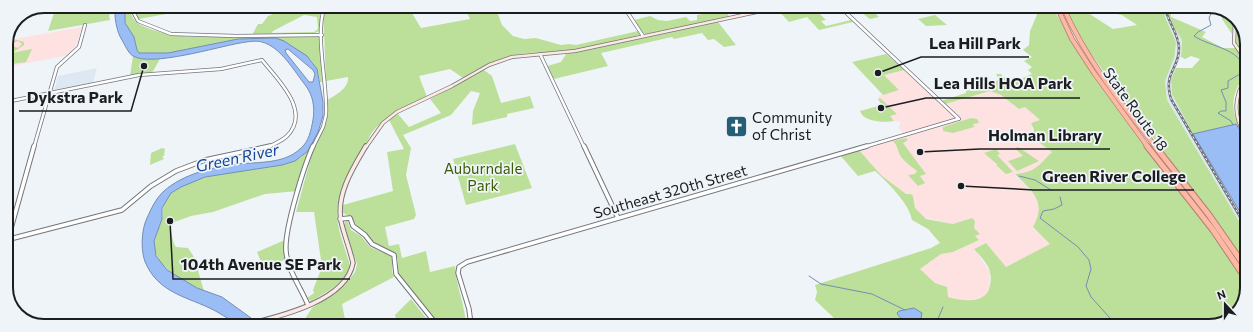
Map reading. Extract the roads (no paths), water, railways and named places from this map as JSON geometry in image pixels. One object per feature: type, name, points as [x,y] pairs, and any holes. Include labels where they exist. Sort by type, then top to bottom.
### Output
[{"type":"highway","name":"State Route 18","points":[[1060,13],[1072,39],[1090,67],[1147,146],[1213,230],[1240,270]]},
{"type":"highway","name":"State Route 18","points":[[1065,13],[1081,45],[1100,74],[1217,225],[1240,259]]},
{"type":"main road","points":[[265,319],[298,310],[346,281],[353,270],[353,259],[340,219],[340,205],[344,188],[372,136],[385,121],[400,110],[499,61],[523,55],[570,52],[752,13]]},
{"type":"main road","points":[[1235,26],[1234,43],[1240,52]]},
{"type":"main road","points":[[1240,86],[1236,97],[1235,110],[1237,122],[1240,127]]},
{"type":"street","points":[[133,13],[136,19],[142,24],[172,34],[195,36],[322,35]]},
{"type":"street","points":[[308,305],[290,263],[286,246],[310,156],[326,121],[327,106],[322,13]]},
{"type":"street","points":[[628,13],[643,36]]},
{"type":"street","name":"Southeast 320th Street","points":[[470,319],[469,309],[458,277],[459,267],[465,262],[959,119],[846,13]]},
{"type":"street","points":[[13,219],[57,67],[80,47],[85,25]]},
{"type":"street","points":[[540,54],[618,218]]},
{"type":"street","points":[[13,101],[139,75],[221,69],[262,60],[285,88],[293,101],[295,117],[288,135],[278,142],[268,147],[189,165],[161,179],[122,210],[13,238]]},
{"type":"street","points":[[340,219],[350,218],[353,226],[365,235],[372,244],[394,255],[396,260],[394,268],[396,274],[432,319]]},
{"type":"water","points":[[115,13],[125,13],[125,23],[134,37],[139,53],[168,53],[238,39],[276,38],[284,41],[307,56],[317,69],[323,102],[323,116],[318,132],[308,151],[295,161],[282,165],[205,177],[171,193],[162,208],[162,219],[154,241],[156,256],[167,270],[197,288],[222,297],[251,319],[228,319],[209,308],[179,295],[161,284],[153,276],[143,255],[143,229],[150,211],[159,197],[164,191],[180,180],[199,172],[218,167],[279,160],[294,154],[308,139],[314,111],[312,98],[306,86],[281,54],[269,45],[262,42],[251,41],[169,58],[142,59],[131,55],[128,51],[120,37]],"holes":[[[288,49],[313,70],[315,74],[313,82],[309,82],[285,50]]]},
{"type":"water","points":[[1236,124],[1240,130],[1240,212],[1193,134]]},
{"type":"water","points":[[914,308],[922,313],[921,318],[903,319],[898,316],[897,313],[899,311]]},
{"type":"waterway","points":[[1211,13],[1209,18],[1211,25],[1194,36],[1224,49],[1238,57],[1240,60]]},
{"type":"waterway","points":[[1233,125],[1231,121],[1218,113],[1221,111],[1226,111],[1226,102],[1221,90],[1228,88],[1228,81],[1240,74]]},
{"type":"waterway","points":[[1019,176],[1035,180],[1051,190]]},
{"type":"waterway","points":[[1060,197],[1062,205],[1054,209],[1043,211],[1040,218],[1078,247],[1089,260],[1091,269],[1086,286],[1091,297],[1110,319]]},
{"type":"waterway","points":[[809,276],[821,284],[872,294],[905,310]]},
{"type":"waterway","points":[[938,319],[943,307]]},
{"type":"railway","points":[[1166,13],[1177,38],[1179,48],[1177,61],[1169,83],[1171,99],[1240,217]]},
{"type":"place","name":"Dykstra Park","points":[[144,66]]},
{"type":"place","name":"Lea Hill Park","points":[[878,73]]},
{"type":"place","name":"Lea Hills HOA Park","points":[[881,108]]},
{"type":"place","name":"Community of Christ","points":[[737,126]]},
{"type":"place","name":"Holman Library","points":[[920,152]]},
{"type":"place","name":"Green River College","points":[[961,186]]},
{"type":"place","name":"104th Avenue SE Park","points":[[170,221]]},
{"type":"water label","name":"Green River","points":[[237,157]]},
{"type":"park label","name":"Auburndale Park","points":[[483,176]]}]
